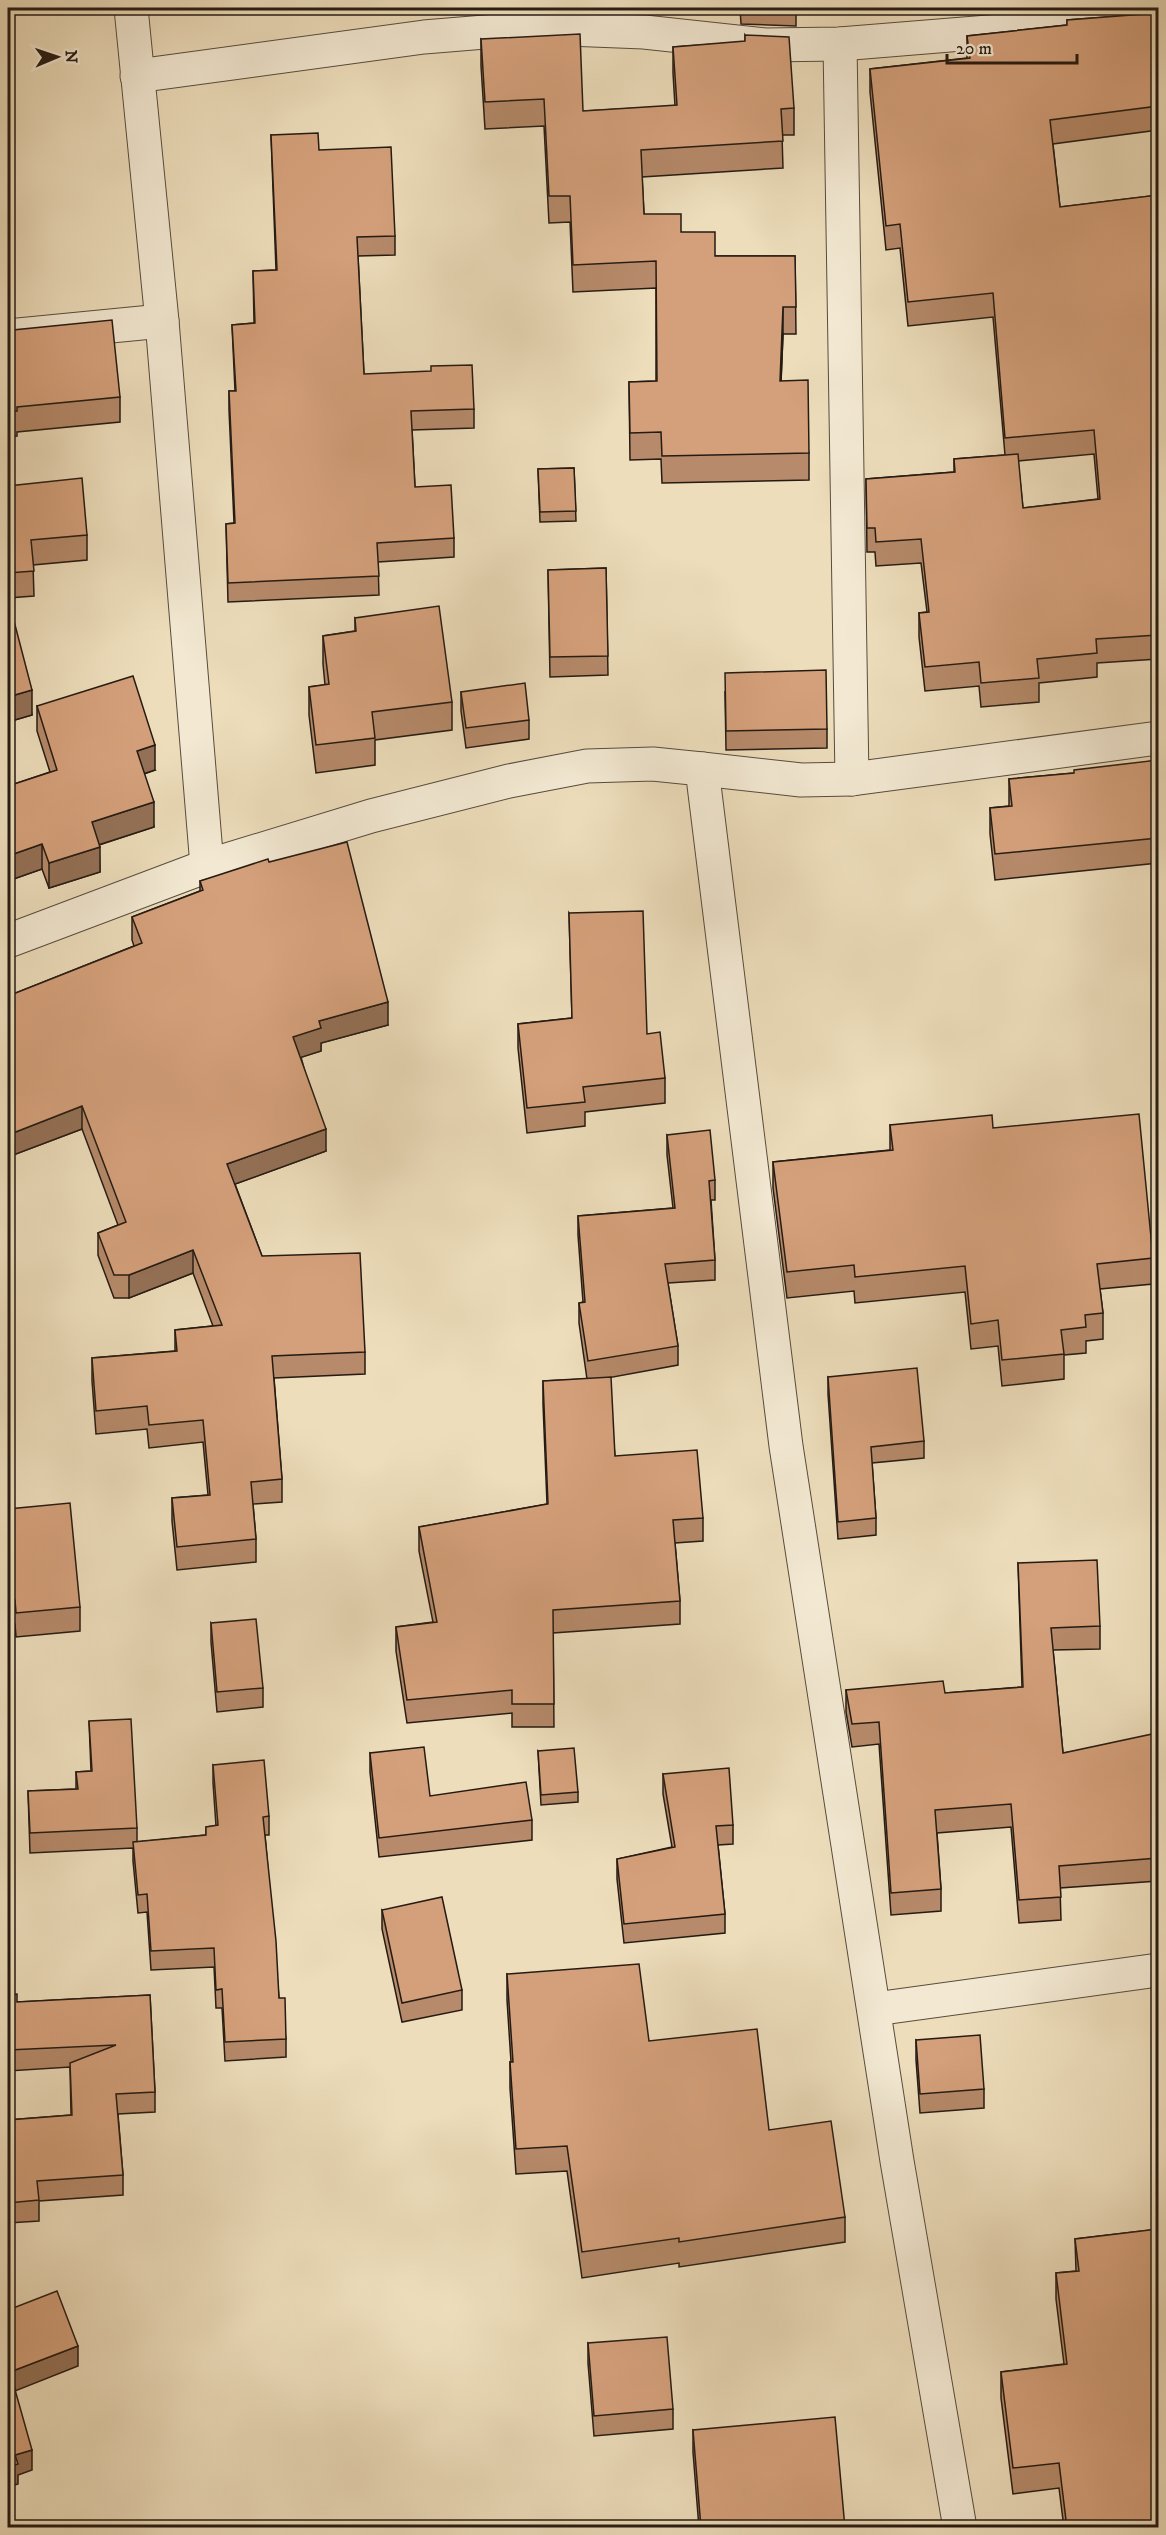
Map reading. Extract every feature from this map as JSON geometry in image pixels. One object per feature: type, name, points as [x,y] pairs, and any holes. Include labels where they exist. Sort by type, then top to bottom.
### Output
[{"type":"street","points":[[131,8],[162,321],[207,866]]},
{"type":"street","points":[[137,76],[424,37],[498,31],[567,28],[644,32],[765,45],[840,44],[1158,18]]},
{"type":"street","points":[[840,44],[852,779]]},
{"type":"street","points":[[8,336],[162,321]]},
{"type":"street","points":[[8,942],[207,866],[371,816],[509,781],[587,766],[652,764],[801,780],[852,779],[1158,738]]},
{"type":"street","points":[[702,769],[786,1446],[897,2161],[960,2528]]},
{"type":"street","points":[[875,2009],[1158,1970]]},
{"type":"building","points":[[1158,13],[1158,106],[1050,120],[1060,207],[1158,195],[1158,635],[1096,639],[1097,653],[1037,659],[1039,678],[981,683],[979,662],[925,667],[919,613],[929,612],[921,539],[876,542],[875,528],[867,528],[866,479],[955,472],[954,459],[1018,454],[1023,508],[1100,499],[1094,430],[1005,438],[993,293],[908,302],[900,224],[886,226],[870,69],[970,58],[967,36],[1067,25],[1067,20]]},
{"type":"building","points":[[580,34],[583,111],[677,105],[673,47],[745,41],[745,35],[789,37],[794,108],[781,109],[783,141],[641,150],[644,214],[681,214],[681,232],[715,232],[715,256],[795,256],[796,307],[783,307],[780,381],[808,380],[809,453],[662,456],[661,432],[630,433],[629,382],[657,381],[656,261],[573,265],[570,196],[549,196],[544,99],[485,102],[481,39]]},
{"type":"building","points":[[318,133],[319,150],[391,147],[395,236],[357,237],[364,374],[431,371],[431,366],[472,365],[474,409],[411,411],[415,487],[451,485],[454,538],[377,543],[379,576],[228,583],[226,524],[235,523],[229,391],[236,391],[232,325],[255,323],[253,271],[277,270],[271,135]]},
{"type":"building","points":[[112,320],[120,397],[17,407],[17,411],[8,412],[8,344],[14,343],[13,330]]},
{"type":"building","points":[[574,468],[576,511],[540,512],[538,469]]},
{"type":"building","points":[[82,478],[87,535],[31,540],[34,571],[8,573],[8,486]]},
{"type":"building","points":[[606,568],[608,656],[550,657],[548,570]]},
{"type":"building","points":[[8,598],[32,690],[8,697]]},
{"type":"building","points":[[439,606],[452,702],[372,712],[375,738],[316,745],[309,687],[329,684],[323,636],[356,631],[355,618]]},
{"type":"building","points":[[826,670],[827,729],[726,731],[725,673]]},
{"type":"building","points":[[133,676],[155,745],[137,751],[154,802],[92,822],[100,847],[49,863],[42,844],[8,856],[8,786],[57,770],[37,706]]},
{"type":"building","points":[[525,683],[529,720],[466,728],[461,692]]},
{"type":"building","points":[[1158,760],[1158,838],[995,854],[990,808],[1012,806],[1009,779],[1074,773],[1074,770]]},
{"type":"building","points":[[347,842],[388,1002],[319,1021],[321,1028],[293,1037],[326,1129],[227,1164],[262,1256],[360,1253],[365,1352],[272,1356],[282,1479],[251,1482],[256,1539],[177,1547],[172,1498],[210,1495],[203,1420],[149,1425],[147,1406],[96,1411],[92,1358],[177,1351],[175,1330],[222,1325],[193,1250],[129,1275],[114,1275],[98,1233],[126,1222],[82,1106],[8,1135],[8,996],[142,943],[132,917],[203,890],[200,881],[268,859],[269,862]]},
{"type":"building","points":[[643,911],[647,1034],[660,1032],[665,1078],[583,1087],[585,1102],[527,1108],[518,1024],[572,1018],[569,913]]},
{"type":"building","points":[[1139,1114],[1153,1258],[1097,1264],[1103,1313],[1085,1315],[1086,1327],[1061,1330],[1064,1354],[1002,1360],[998,1320],[971,1324],[965,1266],[855,1277],[854,1265],[787,1272],[773,1162],[893,1150],[890,1125],[992,1115],[993,1128]]},
{"type":"building","points":[[710,1130],[715,1180],[709,1181],[715,1260],[665,1264],[678,1346],[588,1361],[579,1303],[585,1302],[578,1216],[675,1208],[667,1135]]},
{"type":"building","points":[[917,1368],[924,1441],[871,1447],[876,1518],[838,1522],[828,1377]]},
{"type":"building","points":[[611,1377],[615,1456],[697,1450],[703,1518],[673,1520],[680,1601],[553,1610],[554,1704],[512,1704],[512,1690],[407,1700],[396,1627],[437,1622],[419,1527],[548,1504],[543,1381]]},
{"type":"building","points":[[70,1503],[80,1607],[16,1613],[15,1600],[8,1600],[8,1509]]},
{"type":"building","points":[[1097,1560],[1100,1626],[1051,1628],[1063,1753],[1157,1733],[1158,1858],[1059,1866],[1061,1897],[1019,1900],[1011,1804],[935,1810],[941,1889],[891,1893],[879,1722],[852,1724],[846,1690],[943,1681],[945,1693],[1023,1687],[1018,1563]]},
{"type":"building","points":[[256,1619],[263,1688],[217,1692],[211,1623]]},
{"type":"building","points":[[131,1719],[137,1828],[30,1833],[28,1791],[78,1789],[76,1772],[92,1771],[89,1721]]},
{"type":"building","points":[[424,1747],[430,1796],[526,1782],[532,1820],[379,1838],[370,1753]]},
{"type":"building","points":[[574,1748],[578,1792],[541,1795],[538,1751]]},
{"type":"building","points":[[264,1760],[269,1816],[263,1817],[276,1941],[279,1998],[285,1998],[286,2039],[225,2042],[222,1989],[216,1990],[214,1948],[151,1951],[147,1894],[138,1895],[133,1842],[206,1835],[206,1827],[218,1825],[213,1765]]},
{"type":"building","points":[[729,1768],[733,1825],[716,1826],[725,1914],[624,1924],[617,1859],[675,1847],[663,1774]]},
{"type":"building","points":[[442,1897],[462,1990],[402,2003],[382,1910]]},
{"type":"building","points":[[639,1964],[649,2041],[757,2029],[769,2130],[831,2121],[845,2217],[679,2242],[679,2238],[582,2252],[567,2146],[516,2149],[507,1974]]},
{"type":"building","points":[[17,1994],[17,2002],[150,1995],[155,2092],[116,2094],[123,2175],[37,2181],[39,2200],[8,2203],[8,2120],[72,2115],[70,2063],[116,2045],[8,2050],[8,1995]]},
{"type":"building","points":[[980,2035],[984,2089],[920,2094],[916,2040]]},
{"type":"building","points":[[1158,2229],[1158,2413],[1154,2414],[1158,2452],[1158,2528],[1067,2528],[1059,2463],[1013,2468],[1001,2372],[1067,2364],[1056,2273],[1079,2271],[1075,2239]]},
{"type":"building","points":[[57,2291],[78,2346],[10,2372],[32,2450],[15,2455],[18,2464],[8,2467],[8,2310]]},
{"type":"building","points":[[667,2337],[673,2409],[594,2416],[588,2343]]},
{"type":"building","points":[[835,2417],[845,2528],[701,2528],[693,2430]]}]
